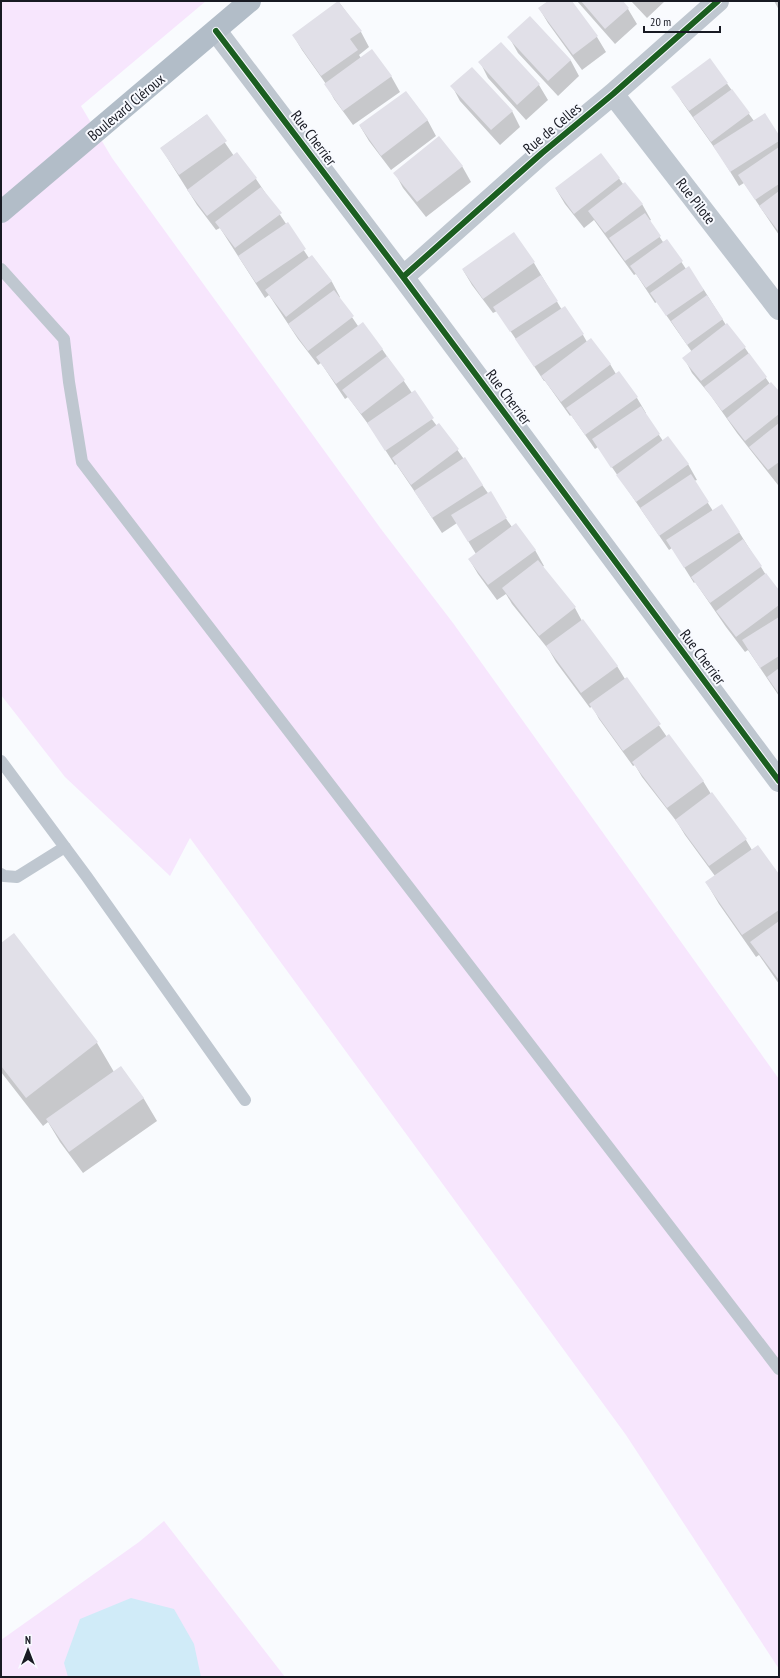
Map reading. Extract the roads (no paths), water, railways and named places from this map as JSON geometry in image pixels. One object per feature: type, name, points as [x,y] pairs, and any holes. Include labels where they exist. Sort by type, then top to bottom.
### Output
[{"type":"street","name":"Boulevard Cléroux","points":[[1,212],[250,1]]},
{"type":"street","name":"Rue de Celles","points":[[403,277],[542,153],[613,94],[718,1]]},
{"type":"street","name":"Rue Cherrier","points":[[216,31],[403,277],[779,781]]},
{"type":"street","name":"Rue Pilote","points":[[613,94],[779,309]]},
{"type":"lane","points":[[1,269],[64,340],[82,462],[779,1369]]},
{"type":"lane","points":[[1,761],[65,846],[245,1100]]},
{"type":"lane","points":[[1,874],[4,876],[17,877],[65,846]]},
{"type":"water","points":[[131,1598],[174,1609],[194,1644],[201,1677],[68,1677],[64,1663],[80,1619]]}]
